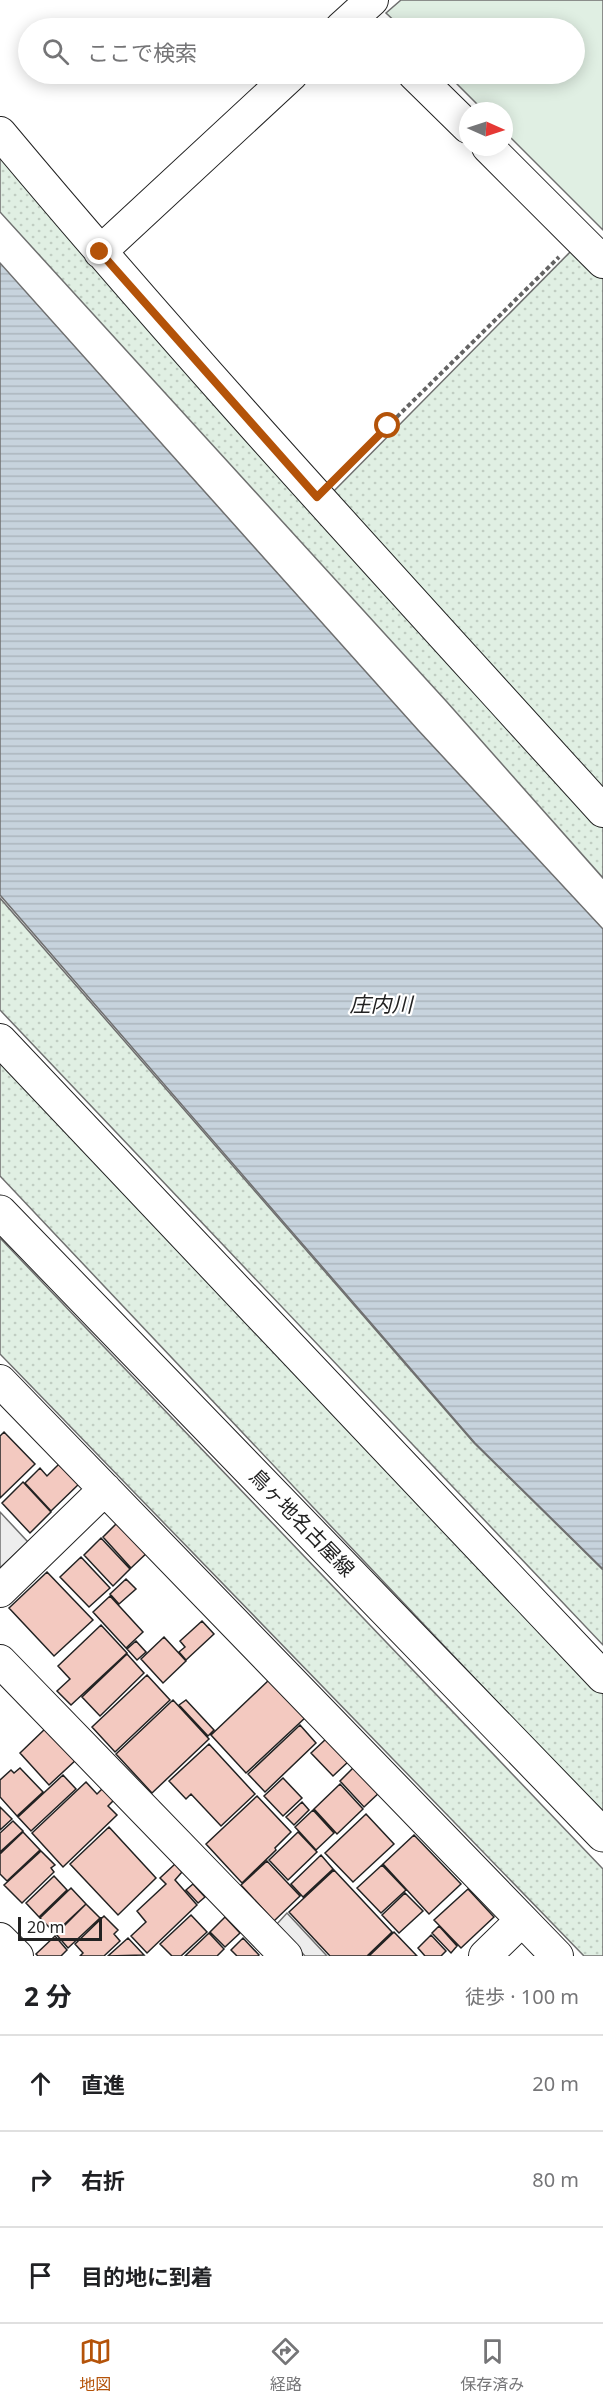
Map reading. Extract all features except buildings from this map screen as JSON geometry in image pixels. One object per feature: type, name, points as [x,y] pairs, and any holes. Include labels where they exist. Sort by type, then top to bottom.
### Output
[{"type":"main road","name":"鳥ヶ地名古屋線","points":[[0,1212],[603,1834]]},
{"type":"street","points":[[100,252],[281,84]]},
{"type":"street","points":[[424,84],[459,118]]},
{"type":"street","points":[[0,133],[100,252],[317,497],[603,811]]},
{"type":"street","points":[[497,156],[603,262]]},
{"type":"street","points":[[0,1040],[603,1677]]},
{"type":"street","points":[[0,1381],[557,1956]]},
{"type":"street","points":[[0,1591],[105,1489]]},
{"type":"street","points":[[0,1661],[286,1956]]},
{"type":"street","points":[[485,1956],[522,1920]]},
{"type":"street","points":[[0,1939],[16,1956]]},
{"type":"path","points":[[317,497],[578,237]]},
{"type":"green space","points":[[401,0],[603,0],[603,230],[513,140],[513,102],[475,102],[457,84],[585,84],[585,18],[391,18],[386,13]]},
{"type":"green space","points":[[0,152],[603,826],[603,878],[447,702],[0,212]]},
{"type":"green space","points":[[576,246],[603,273],[603,796],[329,496]]},
{"type":"green space","points":[[0,898],[474,1443],[603,1570],[603,1645],[0,1010]]},
{"type":"green space","points":[[0,1048],[603,1686],[603,1814],[0,1176]]},
{"type":"green space","points":[[0,1238],[603,1869],[603,1956],[584,1956],[0,1354]]},
{"type":"shaded area","points":[[0,1512],[28,1542],[0,1568]]},
{"type":"shaded area","points":[[287,1913],[327,1956],[305,1956],[276,1925]]},
{"type":"water","name":"庄内川","points":[[0,263],[418,730],[603,929],[603,1569],[475,1443],[0,895]]},
{"type":"route","points":[[100,252],[317,497],[388,426]]}]
